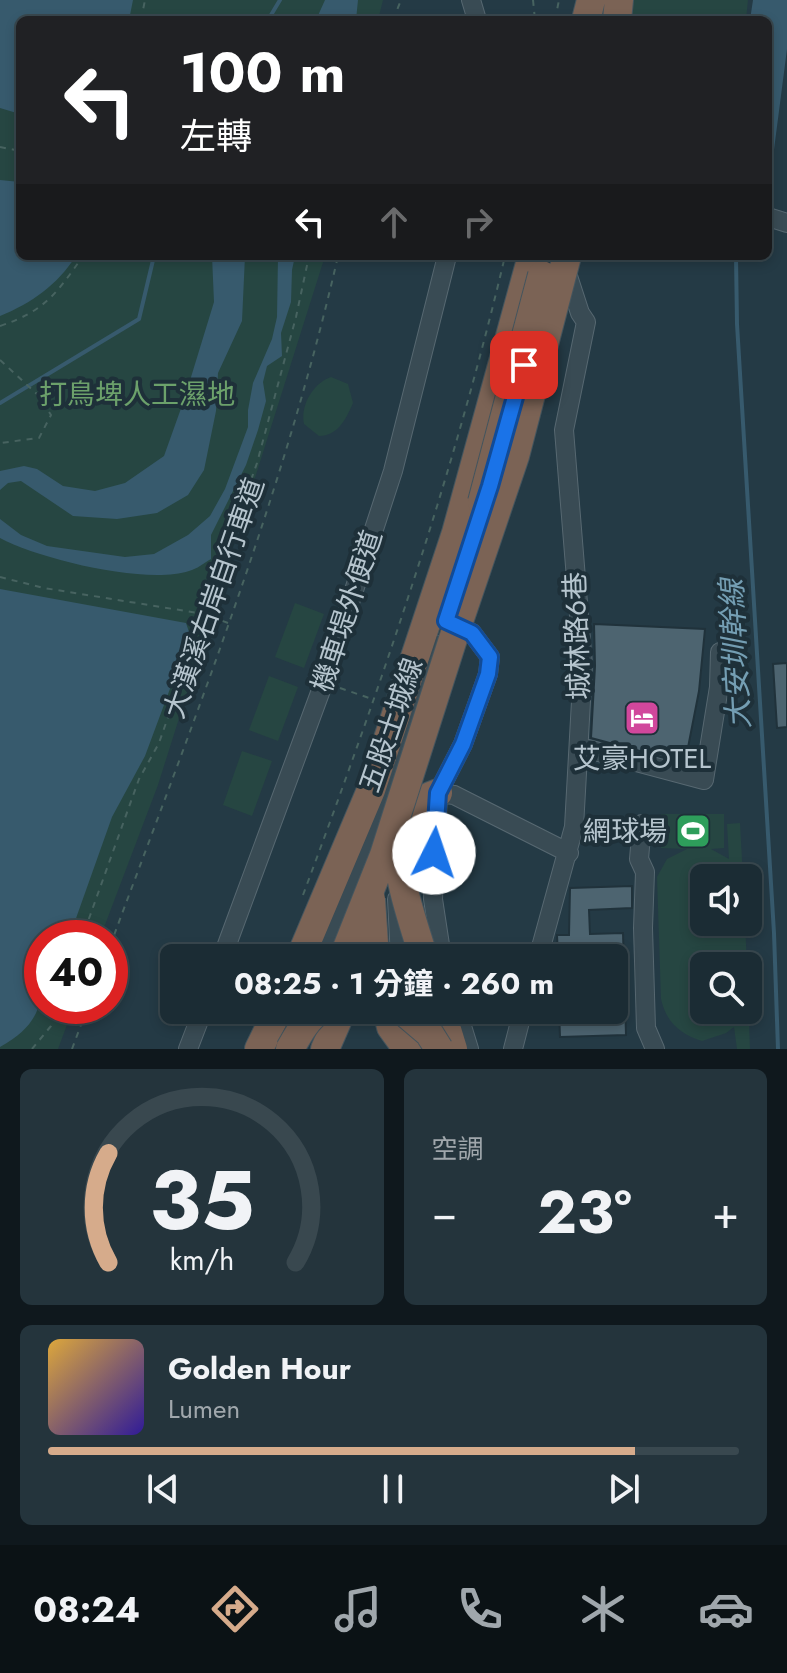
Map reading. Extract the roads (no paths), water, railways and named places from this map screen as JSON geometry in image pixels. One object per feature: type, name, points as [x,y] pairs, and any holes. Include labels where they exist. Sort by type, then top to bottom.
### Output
[{"type":"highway","name":"五股土城線","points":[[306,944],[371,790],[451,548],[531,260]]},
{"type":"highway","points":[[373,944],[371,882],[381,817],[462,576],[549,260]]},
{"type":"highway","name":"五股土城線","points":[[332,944],[515,456],[564,260]]},
{"type":"highway","points":[[400,763],[396,847],[420,944]]},
{"type":"highway","points":[[364,944],[392,831],[411,807],[432,795]]},
{"type":"highway","points":[[259,1049],[271,1024]]},
{"type":"highway","points":[[285,1049],[297,1024]]},
{"type":"highway","points":[[285,1049],[306,1024]]},
{"type":"highway","points":[[306,1049],[327,1024]]},
{"type":"highway","points":[[445,1024],[453,1049]]},
{"type":"highway","points":[[399,1026],[429,1033],[439,1049]]},
{"type":"street","name":"機車堤外便道","points":[[227,944],[324,682],[393,471],[446,260]]},
{"type":"street","points":[[399,944],[397,881],[407,837],[432,795],[453,742],[470,721],[488,674],[490,657],[472,633],[449,632],[549,260]]},
{"type":"street","name":"城林路6巷","points":[[542,944],[574,827],[583,665],[564,430],[586,322],[580,313],[566,260]]},
{"type":"street","points":[[540,303],[580,313]]},
{"type":"street","points":[[580,747],[704,780],[719,687],[720,652]]},
{"type":"street","points":[[432,795],[454,795],[569,853]]},
{"type":"street","points":[[432,795],[433,899],[440,944]]},
{"type":"street","points":[[642,824],[639,859],[645,872],[646,1028],[655,1049]]},
{"type":"street","points":[[188,1049],[198,1024]]},
{"type":"street","points":[[285,1049],[292,1024]]},
{"type":"street","points":[[298,1049],[307,1024]]},
{"type":"street","points":[[461,1024],[469,1049]]},
{"type":"street","points":[[513,1049],[519,1024]]},
{"type":"street","points":[[399,1026],[426,1049]]},
{"type":"water","points":[[0,0],[133,0],[130,16],[16,16],[16,113],[0,108]]},
{"type":"water","points":[[325,0],[358,0],[356,16],[318,16]]},
{"type":"water","points":[[753,0],[787,0],[787,49],[772,165],[772,16],[751,16]]},
{"type":"water","points":[[0,180],[16,182],[16,260],[73,260],[43,292],[0,316]]},
{"type":"water","points":[[212,260],[245,260],[242,321],[218,373],[216,411],[204,470],[188,495],[157,513],[117,519],[73,516],[21,481],[8,483],[0,490],[0,471],[24,466],[37,469],[63,486],[95,491],[125,483],[164,456],[214,302]]},
{"type":"water","points":[[278,260],[294,260],[291,302],[281,333],[282,356],[267,366],[263,382],[266,401],[258,430],[246,465],[211,535],[211,559],[192,570],[147,575],[93,568],[40,554],[0,538],[0,519],[21,535],[47,546],[125,557],[154,554],[188,535],[210,516],[225,489],[248,427],[253,383],[272,339],[277,317]]},
{"type":"water","points":[[0,589],[186,623],[190,635],[145,756],[112,817],[75,920],[24,920],[24,1024],[29,1024],[0,1047]]},
{"type":"waterway","points":[[270,16],[280,0]]},
{"type":"waterway","points":[[0,403],[139,319],[153,260]]},
{"type":"waterway","name":"大安圳幹線","points":[[736,260],[737,324],[774,933],[778,1049]]},
{"type":"place","name":"艾豪HOTEL","points":[[642,718]]},
{"type":"place","name":"網球場","points":[[693,831]]},
{"type":"park label","name":"打鳥埤人工濕地","points":[[137,394]]}]
